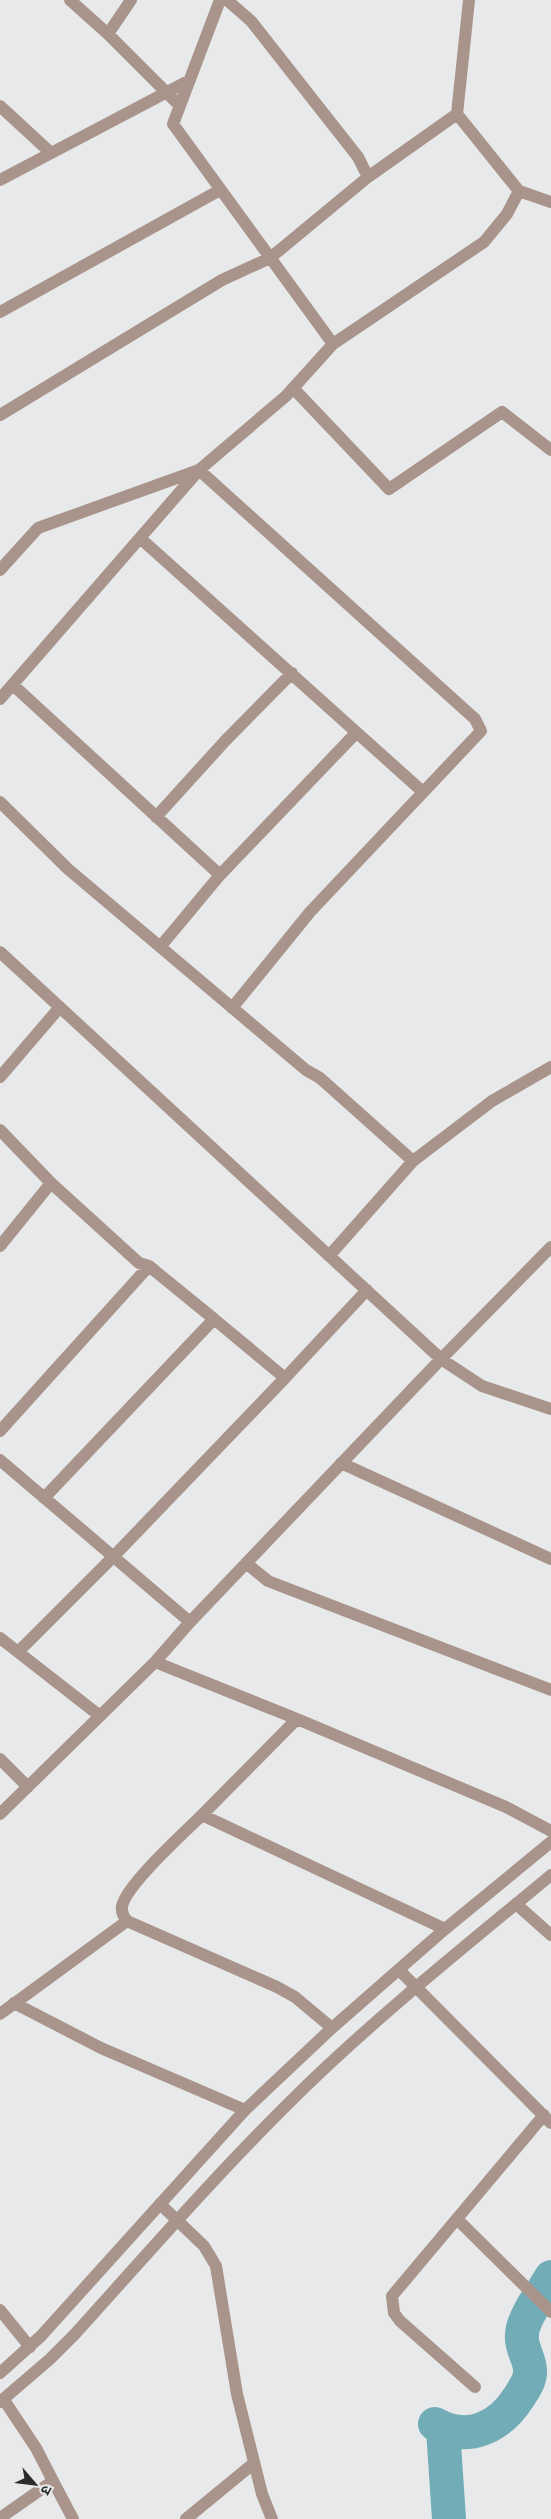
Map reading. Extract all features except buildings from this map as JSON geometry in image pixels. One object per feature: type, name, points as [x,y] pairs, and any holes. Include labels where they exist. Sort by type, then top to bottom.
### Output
[{"type":"street","points":[[70,0],[108,34],[164,93],[180,106]]},
{"type":"street","points":[[108,34],[131,0]]},
{"type":"street","points":[[220,0],[173,124],[333,344]]},
{"type":"street","points":[[227,0],[251,21],[263,36],[358,157],[368,177]]},
{"type":"street","points":[[470,0],[457,114],[519,191],[551,202]]},
{"type":"street","points":[[0,180],[190,80]]},
{"type":"street","points":[[0,106],[51,153]]},
{"type":"street","points":[[0,416],[222,280],[270,258],[368,177],[457,114]]},
{"type":"street","points":[[0,312],[220,190]]},
{"type":"street","points":[[0,700],[199,470],[292,388],[333,344],[484,242],[507,214],[519,191]]},
{"type":"street","points":[[292,388],[389,489],[502,412],[551,450]]},
{"type":"street","points":[[0,570],[38,528],[199,470]]},
{"type":"street","points":[[199,470],[475,719],[481,731],[310,912],[232,1008]]},
{"type":"street","points":[[140,538],[423,792]]},
{"type":"street","points":[[156,817],[225,741],[292,673]]},
{"type":"street","points":[[13,685],[220,875]]},
{"type":"street","points":[[160,947],[220,875],[356,733]]},
{"type":"street","points":[[0,802],[68,869],[306,1070],[320,1078],[413,1161]]},
{"type":"street","points":[[0,952],[440,1359],[482,1386],[551,1410]]},
{"type":"street","points":[[0,1077],[60,1008]]},
{"type":"street","points":[[329,1256],[413,1161],[492,1101],[551,1067]]},
{"type":"street","points":[[0,1130],[51,1183],[139,1262],[149,1266],[285,1378]]},
{"type":"street","points":[[0,1246],[51,1183]]},
{"type":"street","points":[[0,1814],[155,1662],[190,1622],[440,1359],[551,1247]]},
{"type":"street","points":[[0,1431],[149,1266]]},
{"type":"street","points":[[18,1652],[114,1557],[367,1290]]},
{"type":"street","points":[[44,1498],[214,1319]]},
{"type":"street","points":[[0,1460],[190,1622]]},
{"type":"street","points":[[341,1463],[551,1559]]},
{"type":"street","points":[[246,1563],[268,1581],[551,1690]]},
{"type":"street","points":[[0,1638],[100,1716]]},
{"type":"street","points":[[155,1662],[297,1719],[506,1807],[551,1831]]},
{"type":"street","points":[[297,1719],[131,1888],[122,1906],[123,1916],[126,1921],[277,1987],[295,1997],[332,2028]]},
{"type":"street","points":[[0,1759],[28,1787]]},
{"type":"street","points":[[202,1815],[445,1929]]},
{"type":"street","points":[[0,2372],[30,2347],[245,2110],[332,2028],[445,1929],[551,1842]]},
{"type":"street","points":[[72,2519],[36,2448],[2,2401],[50,2359],[75,2334],[236,2155],[304,2088],[416,1988],[551,1875]]},
{"type":"street","points":[[516,1904],[551,1934]]},
{"type":"street","points":[[0,2014],[126,1921]]},
{"type":"street","points":[[399,1970],[547,2119],[426,2258],[396,2288],[392,2296],[391,2303],[394,2313],[400,2321],[475,2387]]},
{"type":"street","points":[[14,2003],[101,2048],[245,2110]]},
{"type":"street","points":[[160,2204],[204,2246],[216,2266],[231,2360],[253,2464],[272,2519]]},
{"type":"street","points":[[458,2220],[549,2310]]},
{"type":"street","points":[[0,2310],[30,2347]]},
{"type":"street","points":[[186,2519],[253,2464]]},
{"type":"street","points":[[0,2518],[53,2481]]},
{"type":"waterway","points":[[435,2424],[447,2430],[471,2432],[493,2424],[511,2408],[525,2388],[530,2375],[529,2362],[522,2341],[525,2321],[551,2277]]},
{"type":"waterway","points":[[443,2429],[449,2519]]}]
